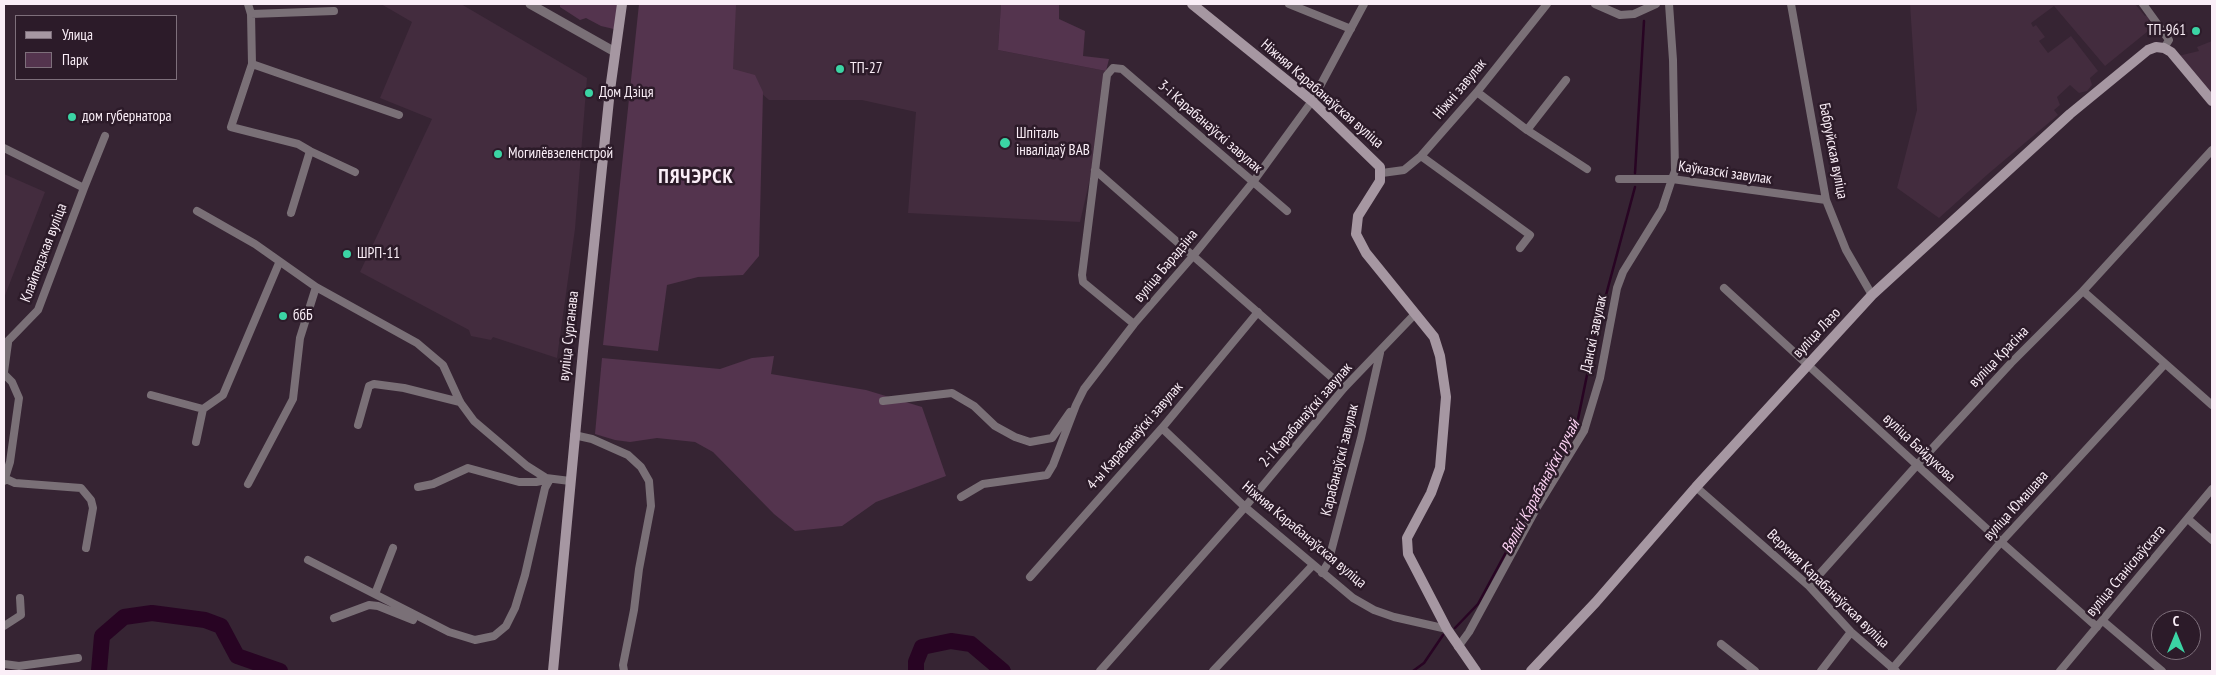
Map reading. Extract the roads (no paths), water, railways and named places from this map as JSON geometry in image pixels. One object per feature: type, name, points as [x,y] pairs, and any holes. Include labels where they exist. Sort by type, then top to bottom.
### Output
[{"type":"main road","name":"вуліца Сурганава","points":[[554,671],[574,435],[615,52],[622,4]]},
{"type":"main road","name":"Ніжняя Карабанаўская вуліца","points":[[1192,4],[1312,101],[1375,159],[1382,173],[1380,181],[1358,216],[1356,234],[1366,254],[1434,337],[1440,356],[1446,412],[1440,468],[1431,493],[1407,538],[1408,554],[1447,629],[1476,671]]},
{"type":"main road","points":[[2160,47],[2171,52],[2212,101]]},
{"type":"main road","name":"вуліца Лазо","points":[[1531,671],[1596,602],[1696,487],[1872,296],[2070,114],[2148,50],[2160,47]]},
{"type":"street","points":[[248,4],[251,14],[252,64],[231,127],[298,144],[310,152],[356,172]]},
{"type":"street","points":[[530,4],[615,52]]},
{"type":"street","points":[[1289,4],[1352,29]]},
{"type":"street","name":"вуліца Барадзіна","points":[[961,497],[983,484],[1047,474],[1053,465],[1084,389],[1134,324],[1193,256],[1253,182],[1312,101],[1364,4]]},
{"type":"street","name":"Ніжні завулак","points":[[1382,173],[1404,170],[1422,156],[1477,92],[1547,4]]},
{"type":"street","points":[[1595,4],[1620,15],[1634,14],[1656,4]]},
{"type":"street","name":"Данскі завулак","points":[[1458,647],[1469,632],[1536,509],[1584,431],[1600,378],[1623,272],[1662,209],[1675,171],[1669,4]]},
{"type":"street","name":"Бабруйская вуліца","points":[[1790,4],[1826,200],[1846,250],[1872,296]]},
{"type":"street","points":[[2143,4],[2169,40],[2160,47]]},
{"type":"street","points":[[251,14],[334,11]]},
{"type":"street","points":[[252,64],[399,115]]},
{"type":"street","name":"3-і Карабанаўскі завулак","points":[[1095,170],[1107,74],[1113,68],[1122,69],[1287,211]]},
{"type":"street","points":[[1527,130],[1566,80]]},
{"type":"street","points":[[1477,92],[1527,130],[1587,169]]},
{"type":"street","name":"Клайпедзкая вуліца","points":[[6,344],[38,310],[104,136]]},
{"type":"street","points":[[4,148],[84,188]]},
{"type":"street","name":"вуліца Красіна","points":[[1809,586],[1917,464],[2011,363],[2083,291],[2212,150]]},
{"type":"street","points":[[291,213],[310,152]]},
{"type":"street","points":[[1422,156],[1530,235],[1520,248]]},
{"type":"street","points":[[1095,170],[1344,388]]},
{"type":"street","points":[[1095,170],[1082,275],[1083,282],[1134,324]]},
{"type":"street","name":"Каўказскі завулак","points":[[1619,179],[1672,179],[1826,200]]},
{"type":"street","points":[[197,211],[255,244],[279,263],[316,287],[417,343],[443,365],[460,402],[474,421],[527,466],[550,479]]},
{"type":"street","points":[[151,395],[203,409],[215,403],[226,390],[279,263]]},
{"type":"street","points":[[248,484],[293,399],[300,338],[307,308],[316,287]]},
{"type":"street","name":"вуліца Байдукова","points":[[1724,288],[2001,542],[2100,624],[2162,671]]},
{"type":"street","points":[[2083,291],[2164,365],[2212,405]]},
{"type":"street","name":"4-ы Карабанаўскі завулак","points":[[1030,577],[1162,428],[1258,312]]},
{"type":"street","name":"2-і Карабанаўскі завулак","points":[[1100,671],[1245,506],[1344,388],[1380,353],[1415,314]]},
{"type":"street","points":[[6,344],[4,373],[12,382],[19,398],[10,462],[4,480],[15,483],[80,488],[91,500],[93,508],[86,548]]},
{"type":"street","name":"Карабанаўскі завулак","points":[[1322,572],[1328,563],[1361,438],[1380,353]]},
{"type":"street","name":"вуліца Юмашава","points":[[1894,670],[2001,542],[2164,365]]},
{"type":"street","points":[[358,424],[369,386],[374,384],[404,388],[460,402]]},
{"type":"street","points":[[884,401],[952,393],[974,406],[995,426],[1015,437],[1030,442],[1052,438],[1076,405]]},
{"type":"street","points":[[196,442],[203,409]]},
{"type":"street","name":"Ніжняя Карабанаўская вуліца","points":[[1162,428],[1245,506],[1353,598],[1374,610],[1423,625],[1447,629]]},
{"type":"street","points":[[574,435],[592,439],[628,455],[642,467],[649,480],[651,506],[639,569],[624,671]]},
{"type":"street","points":[[418,487],[433,484],[468,468],[519,482],[536,482],[550,479],[570,481]]},
{"type":"street","points":[[308,560],[422,620],[456,635],[475,640],[494,636],[506,626],[515,608],[525,575],[545,488],[550,479]]},
{"type":"street","name":"Верхняя Карабанаўская вуліца","points":[[1696,487],[1809,586],[1851,632],[1894,670]]},
{"type":"street","name":"вуліца Станіслаўскага","points":[[2060,671],[2212,489]]},
{"type":"street","points":[[2188,519],[2212,540]]},
{"type":"street","points":[[375,594],[393,548]]},
{"type":"street","points":[[1213,671],[1313,565]]},
{"type":"street","points":[[4,626],[21,615],[20,598]]},
{"type":"street","points":[[334,618],[369,605],[378,606],[411,620],[422,620]]},
{"type":"street","points":[[1821,671],[1851,632]]},
{"type":"street","points":[[1720,644],[1755,671]]},
{"type":"street","points":[[4,664],[19,666],[78,658]]},
{"type":"waterway","name":"Вялікі Карабанаўскі ручай","points":[[1635,173],[1644,21]]},
{"type":"waterway","name":"Вялікі Карабанаўскі ручай","points":[[1455,628],[1478,604],[1578,419],[1595,336],[1635,187]]},
{"type":"waterway","points":[[99,671],[102,636],[124,617],[152,613],[205,620],[221,626],[237,656],[280,671]]},
{"type":"waterway","name":"Вялікі Карабанаўскі ручай","points":[[1413,671],[1424,663],[1443,635]]},
{"type":"waterway","points":[[916,671],[916,662],[922,647],[951,641],[971,644],[1003,671]]},
{"type":"place","name":"ТП-961","points":[[2196,31]]},
{"type":"place","name":"ТП-27","points":[[840,69]]},
{"type":"place","name":"Дом Дзіця","points":[[589,93]]},
{"type":"place","name":"дом губернатора","points":[[72,117]]},
{"type":"place","name":"Шпіталь інвалідаў ВАВ","points":[[1005,143]]},
{"type":"place","name":"Могилёвзеленстрой","points":[[498,154]]},
{"type":"place","name":"ШРП-11","points":[[347,254]]},
{"type":"place","name":"ббБ","points":[[283,316]]},
{"type":"district","name":"ПЯЧЭРСК","points":[[696,177]]}]
